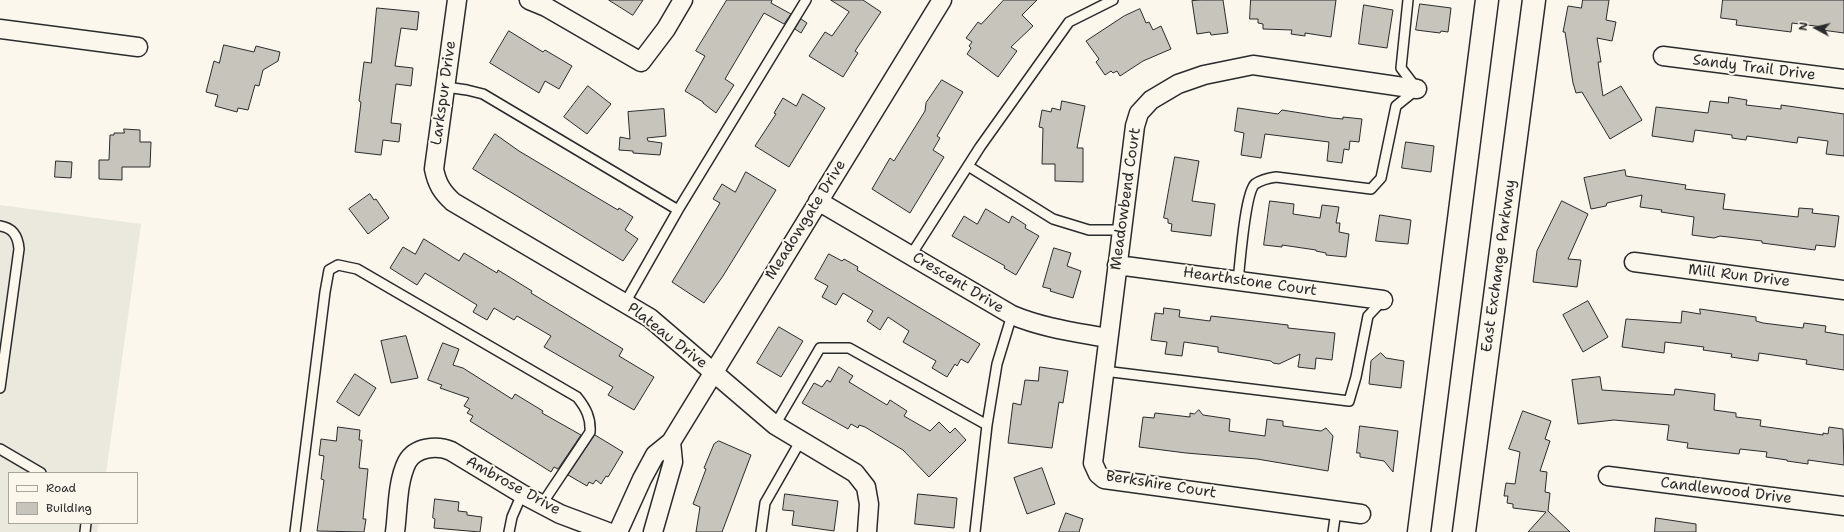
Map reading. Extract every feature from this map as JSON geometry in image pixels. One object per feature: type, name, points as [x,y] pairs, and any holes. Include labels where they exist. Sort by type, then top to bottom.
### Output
[{"type":"main road","points":[[1419,532],[1487,0]]},
{"type":"main road","name":"East Exchange Parkway","points":[[1464,532],[1534,0]]},
{"type":"street","name":"Larkspur Drive","points":[[439,186],[434,169],[457,0]]},
{"type":"street","points":[[529,0],[546,7],[641,62],[666,29],[683,0]]},
{"type":"street","name":"Meadowgate Drive","points":[[618,532],[655,454],[671,442],[942,0]]},
{"type":"street","points":[[0,29],[138,47]]},
{"type":"street","name":"Sandy Trail Drive","points":[[1663,56],[1844,79]]},
{"type":"street","name":"Meadowbend Court","points":[[1107,338],[1135,126],[1139,113],[1151,100],[1178,84],[1211,74],[1253,66],[1417,89]]},
{"type":"street","name":"Plateau Drive","points":[[439,186],[443,193],[453,202],[650,318],[775,425],[856,473],[866,487],[869,504],[868,532]]},
{"type":"street","name":"Crescent Drive","points":[[818,201],[1012,315],[1029,322],[1056,329],[1107,338]]},
{"type":"street","name":"Mill Run Drive","points":[[1634,262],[1844,290]]},
{"type":"street","name":"Hearthstone Court","points":[[1117,265],[1383,300]]},
{"type":"street","name":"Berkshire Court","points":[[1107,338],[1093,463],[1098,474],[1104,479],[1361,514]]},
{"type":"street","points":[[653,532],[673,462],[671,442]]},
{"type":"street","name":"Ambrose Drive","points":[[395,532],[401,483],[408,461],[417,453],[427,448],[447,449],[522,494],[560,514],[608,532]]},
{"type":"street","name":"Candlewood Drive","points":[[1608,476],[1844,506]]},
{"type":"lane","points":[[624,303],[678,210],[806,0]]},
{"type":"lane","points":[[911,255],[968,166],[1069,22],[1113,0]]},
{"type":"lane","points":[[1238,281],[1248,199],[1254,185],[1266,179],[1276,177],[1371,189],[1381,178],[1396,106],[1417,89],[1401,68],[1408,0]]},
{"type":"lane","points":[[446,87],[483,94],[678,210]]},
{"type":"lane","points":[[968,166],[1052,219],[1088,230],[1122,230]]},
{"type":"lane","points":[[0,226],[8,227],[13,232],[17,237],[19,249],[0,384]]},
{"type":"lane","points":[[295,532],[325,292],[329,270],[338,265],[357,269],[577,397],[584,405],[591,421],[590,432],[542,504]]},
{"type":"lane","points":[[1104,371],[1349,401],[1356,377],[1368,316],[1383,300]]},
{"type":"lane","points":[[974,532],[987,425],[997,364],[1012,315]]},
{"type":"lane","points":[[775,425],[820,348],[849,348],[987,425]]},
{"type":"lane","points":[[761,532],[765,503],[801,440]]},
{"type":"lane","points":[[0,449],[39,472]]},
{"type":"lane","points":[[509,532],[512,517],[522,494]]},
{"type":"lane","points":[[1333,532],[1336,511]]},
{"type":"shaded area","points":[[0,205],[141,224],[106,472],[8,472],[8,524],[99,524],[97,532],[0,532]]},
{"type":"building","points":[[609,0],[643,0],[633,15]]},
{"type":"building","points":[[727,0],[772,0],[771,3],[791,14],[784,24],[764,13],[725,79],[734,85],[716,113],[703,102],[685,91],[705,56],[696,51]]},
{"type":"building","points":[[831,0],[863,0],[881,12],[855,51],[858,53],[843,77],[809,56],[825,32],[832,36],[849,12]]},
{"type":"building","points":[[1004,0],[1037,0],[1022,15],[1033,26],[1011,47],[1017,51],[998,77],[967,54],[971,48],[969,46],[972,42],[966,38],[978,22],[981,24]]},
{"type":"building","points":[[1223,0],[1228,33],[1211,35],[1210,32],[1197,34],[1192,1]]},
{"type":"building","points":[[1251,0],[1336,0],[1331,37],[1305,33],[1305,36],[1291,34],[1292,30],[1263,29],[1263,24],[1258,23],[1258,19],[1250,19]]},
{"type":"building","points":[[1583,0],[1609,0],[1606,20],[1616,22],[1612,41],[1597,38],[1601,62],[1598,62],[1603,96],[1621,86],[1642,120],[1610,139],[1582,92],[1576,93],[1565,32],[1563,32],[1568,6],[1581,8]]},
{"type":"building","points":[[1723,0],[1844,0],[1844,33],[1822,30],[1823,27],[1792,23],[1791,32],[1736,25],[1737,20],[1721,18]]},
{"type":"building","points":[[1420,4],[1451,8],[1448,32],[1441,31],[1440,33],[1416,30]]},
{"type":"building","points":[[1364,5],[1393,10],[1387,48],[1359,44]]},
{"type":"building","points":[[377,8],[419,12],[417,30],[401,28],[395,66],[413,68],[411,86],[396,84],[391,123],[401,124],[399,142],[383,140],[381,155],[355,152],[364,62],[371,63]]},
{"type":"building","points":[[1140,9],[1146,23],[1149,22],[1153,30],[1161,26],[1171,49],[1143,61],[1120,76],[1117,71],[1113,73],[1111,71],[1105,75],[1096,62],[1099,59],[1086,41],[1124,16]]},
{"type":"building","points":[[801,19],[807,23],[801,33],[795,29]]},
{"type":"building","points":[[509,31],[543,52],[545,50],[572,66],[559,89],[545,81],[539,93],[490,63]]},
{"type":"building","points":[[224,45],[254,52],[256,46],[280,52],[278,61],[263,70],[259,86],[255,85],[248,110],[238,108],[237,112],[215,106],[218,95],[206,92],[214,61],[219,63]]},
{"type":"building","points":[[942,80],[963,92],[937,136],[940,138],[933,150],[944,157],[910,213],[872,189],[890,158],[894,161],[925,111],[926,103]]},
{"type":"building","points":[[588,86],[611,104],[587,134],[564,117]]},
{"type":"building","points":[[803,94],[825,108],[789,167],[755,146],[776,114],[774,113],[783,98],[796,106]]},
{"type":"building","points":[[1729,97],[1747,100],[1746,105],[1781,109],[1781,105],[1844,114],[1844,156],[1826,154],[1828,141],[1798,137],[1797,143],[1747,136],[1746,140],[1732,138],[1732,135],[1695,130],[1693,142],[1652,136],[1656,107],[1708,113],[1710,101],[1728,103]]},
{"type":"building","points":[[1062,101],[1085,106],[1077,148],[1083,148],[1083,182],[1055,181],[1055,164],[1042,164],[1043,128],[1039,127],[1042,110],[1051,112],[1052,108],[1060,110]]},
{"type":"building","points":[[1238,108],[1278,114],[1282,110],[1332,118],[1343,119],[1343,117],[1362,119],[1359,142],[1350,141],[1349,150],[1344,149],[1342,163],[1327,161],[1329,142],[1265,134],[1261,158],[1241,155],[1244,133],[1235,131]]},
{"type":"building","points":[[664,109],[666,136],[647,138],[648,141],[662,143],[660,155],[633,153],[633,151],[619,150],[620,137],[630,139],[628,112]]},
{"type":"building","points":[[124,129],[140,130],[140,142],[151,142],[150,167],[122,167],[122,180],[99,179],[99,160],[109,160],[110,135],[114,135],[114,133],[124,133]]},
{"type":"building","points":[[495,134],[519,151],[618,210],[619,208],[633,217],[625,230],[638,239],[623,261],[473,169]]},
{"type":"building","points":[[1406,142],[1434,146],[1431,172],[1402,168]]},
{"type":"building","points":[[1175,157],[1199,161],[1192,201],[1215,204],[1211,236],[1171,231],[1172,224],[1168,223],[1168,219],[1164,218]]},
{"type":"building","points":[[56,161],[72,162],[71,178],[55,177]]},
{"type":"building","points":[[1625,170],[1626,176],[1686,185],[1685,189],[1725,194],[1723,209],[1798,217],[1799,208],[1813,209],[1812,213],[1839,216],[1835,247],[1816,245],[1815,250],[1762,243],[1762,241],[1720,236],[1714,238],[1692,235],[1694,217],[1640,207],[1642,195],[1607,203],[1606,206],[1591,209],[1584,178]]},
{"type":"building","points":[[746,172],[776,190],[723,276],[704,303],[672,282],[720,203],[713,199],[722,184],[735,192]]},
{"type":"building","points":[[370,194],[374,200],[376,199],[389,218],[368,234],[349,209]]},
{"type":"building","points":[[1270,201],[1294,204],[1293,214],[1320,218],[1322,205],[1339,207],[1336,223],[1340,223],[1339,232],[1349,234],[1346,257],[1326,255],[1326,253],[1316,250],[1282,245],[1282,247],[1264,245]]},
{"type":"building","points":[[1562,201],[1588,214],[1568,259],[1581,260],[1577,287],[1533,282],[1537,251]]},
{"type":"building","points":[[986,209],[1009,223],[1012,216],[1026,225],[1025,228],[1039,236],[1016,275],[1004,268],[1005,266],[952,236],[964,216],[977,224]]},
{"type":"building","points":[[1380,215],[1411,220],[1408,244],[1376,241]]},
{"type":"building","points":[[424,239],[459,261],[464,253],[497,273],[498,270],[532,291],[531,293],[623,349],[619,356],[654,377],[634,410],[608,395],[613,387],[544,347],[551,336],[517,316],[514,320],[494,308],[487,320],[473,312],[477,305],[425,273],[417,285],[390,268],[403,247],[415,254]]},
{"type":"building","points":[[1054,248],[1071,253],[1067,266],[1081,271],[1073,298],[1050,291],[1051,289],[1043,287]]},
{"type":"building","points":[[829,254],[842,261],[844,259],[858,267],[857,270],[980,344],[968,363],[961,359],[957,366],[955,364],[947,377],[932,368],[936,361],[903,342],[909,331],[888,317],[880,330],[867,321],[873,311],[843,293],[836,305],[822,297],[828,286],[815,279]]},
{"type":"building","points":[[1588,301],[1608,337],[1583,352],[1563,315]]},
{"type":"building","points":[[1164,308],[1180,310],[1179,317],[1210,321],[1211,316],[1288,325],[1288,328],[1335,333],[1332,360],[1316,358],[1315,369],[1298,367],[1300,354],[1279,364],[1271,361],[1218,352],[1218,347],[1184,342],[1182,356],[1165,354],[1167,342],[1151,340],[1155,313],[1163,314]]},
{"type":"building","points":[[1700,309],[1756,317],[1756,321],[1763,323],[1803,328],[1804,323],[1826,326],[1825,332],[1844,335],[1844,370],[1806,364],[1807,360],[1759,353],[1758,361],[1731,357],[1732,354],[1703,350],[1704,347],[1665,342],[1664,353],[1622,347],[1626,319],[1681,323],[1682,311],[1700,314]]},
{"type":"building","points":[[779,327],[803,341],[781,377],[757,363]]},
{"type":"building","points":[[406,336],[418,378],[391,383],[381,341]]},
{"type":"building","points":[[443,343],[459,349],[453,365],[463,368],[512,399],[515,394],[543,411],[542,413],[581,435],[558,469],[554,467],[551,472],[470,421],[473,416],[467,413],[470,409],[464,406],[469,398],[440,388],[442,385],[428,380]]},
{"type":"building","points":[[1381,353],[1386,358],[1404,361],[1401,388],[1369,384],[1371,361]]},
{"type":"building","points":[[839,367],[853,376],[849,382],[887,405],[890,400],[907,411],[904,416],[930,431],[939,422],[950,433],[955,428],[966,440],[929,477],[903,450],[865,427],[859,425],[858,428],[851,424],[848,429],[802,403],[814,383],[822,387],[827,380],[830,382]]},
{"type":"building","points":[[1040,367],[1068,371],[1063,403],[1059,402],[1052,448],[1008,443],[1013,403],[1021,405],[1025,380],[1038,381]]},
{"type":"building","points":[[355,374],[376,388],[359,416],[337,402]]},
{"type":"building","points":[[1600,377],[1602,390],[1674,395],[1675,389],[1715,394],[1714,410],[1736,413],[1736,417],[1761,420],[1760,426],[1823,435],[1823,433],[1828,434],[1829,427],[1843,429],[1844,465],[1808,460],[1808,464],[1787,461],[1766,457],[1767,452],[1740,449],[1739,454],[1687,448],[1688,443],[1667,440],[1669,425],[1614,420],[1578,424],[1572,380]]},
{"type":"building","points":[[1199,410],[1203,415],[1230,419],[1229,431],[1265,436],[1267,419],[1283,421],[1283,426],[1321,431],[1326,428],[1333,436],[1328,471],[1257,459],[1186,453],[1139,447],[1143,417],[1154,418],[1155,413],[1190,417],[1190,413],[1194,414]]},
{"type":"building","points":[[1523,411],[1551,421],[1545,439],[1550,441],[1540,471],[1547,472],[1545,492],[1550,493],[1548,511],[1570,532],[1528,532],[1546,512],[1513,508],[1513,504],[1507,503],[1508,496],[1504,496],[1506,483],[1515,484],[1520,452],[1509,449]]},
{"type":"building","points":[[1360,426],[1398,431],[1393,472],[1384,461],[1360,457],[1360,453],[1357,453]]},
{"type":"building","points":[[338,427],[360,430],[359,440],[362,440],[359,468],[368,469],[363,519],[366,519],[364,532],[317,531],[324,480],[321,479],[324,456],[319,455],[321,439],[336,441]]},
{"type":"building","points":[[595,435],[623,452],[608,477],[606,476],[601,484],[596,480],[593,484],[589,482],[587,486],[568,475]]},
{"type":"building","points":[[719,441],[751,455],[722,532],[696,532],[700,507],[693,504],[706,469],[704,468],[714,444]]},
{"type":"building","points":[[1042,468],[1055,504],[1027,514],[1014,478]]},
{"type":"building","points":[[785,494],[838,501],[834,531],[792,525],[794,511],[783,510]]},
{"type":"building","points":[[918,494],[957,498],[954,528],[915,524]]},
{"type":"building","points":[[435,499],[459,502],[458,511],[467,512],[467,515],[482,517],[480,532],[434,528],[435,519],[433,518]]},
{"type":"building","points":[[1066,513],[1083,519],[1079,532],[1059,532]]},
{"type":"building","points":[[1656,518],[1696,524],[1696,532],[1655,532]]}]
